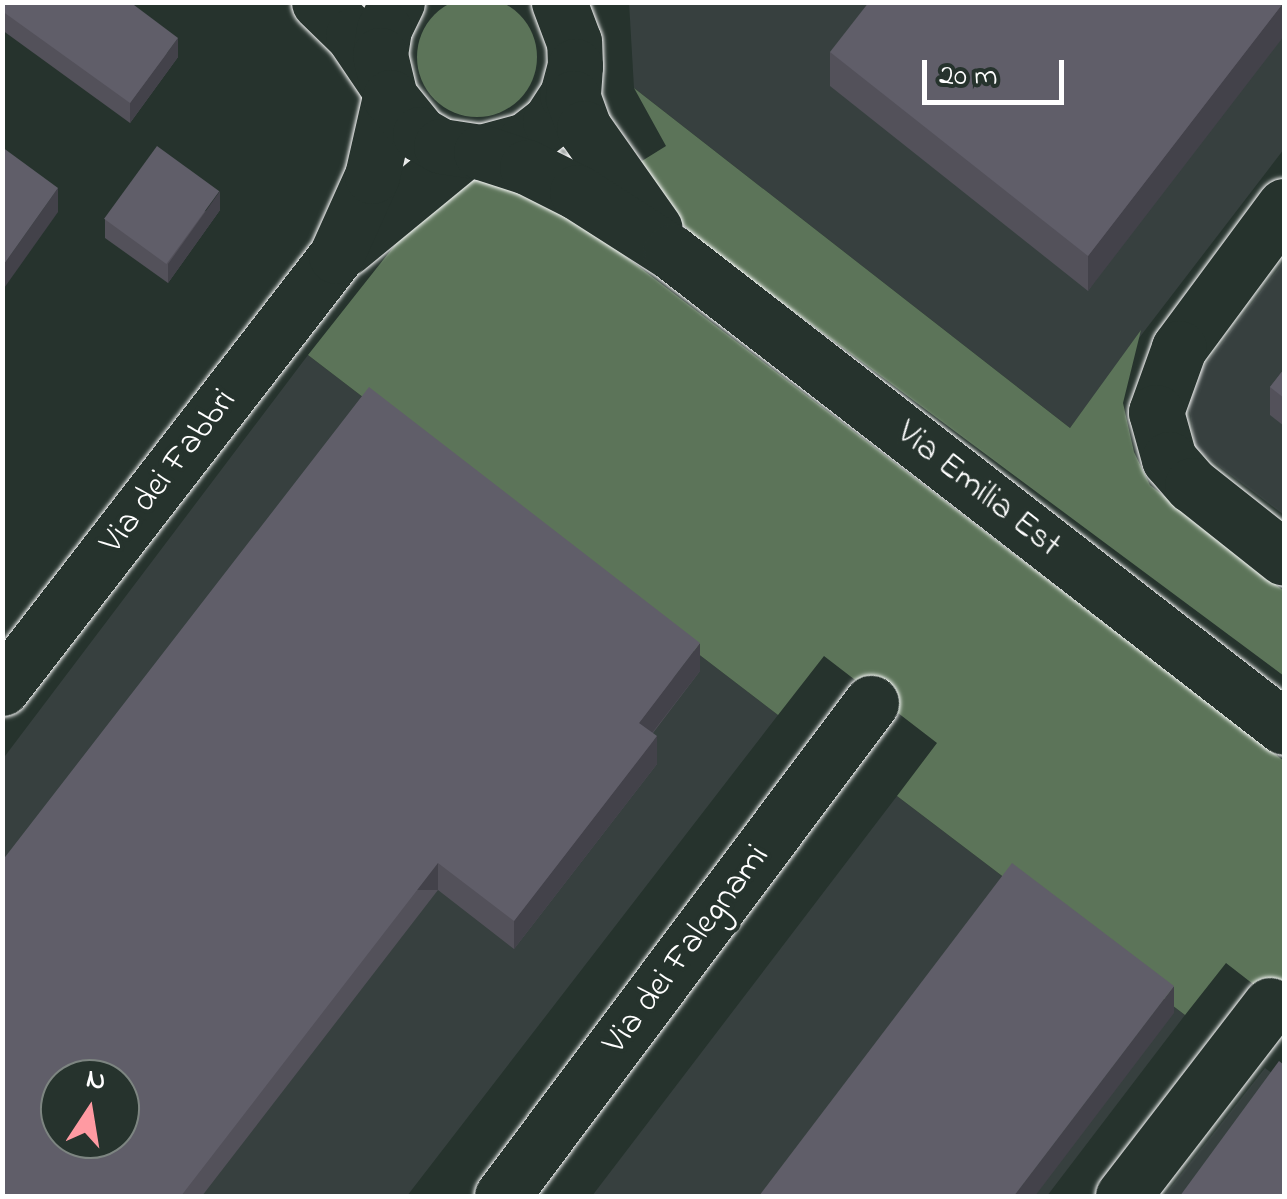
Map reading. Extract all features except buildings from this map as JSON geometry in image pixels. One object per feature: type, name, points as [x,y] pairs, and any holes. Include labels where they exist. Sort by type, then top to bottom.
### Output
[{"type":"street","name":"Via Emilia Est","points":[[319,2],[353,35],[420,134],[528,167],[578,192],[671,252],[1284,727]]},
{"type":"street","points":[[387,90],[380,56],[384,30],[396,2]]},
{"type":"street","name":"Via Emilia Est","points":[[472,152],[526,140],[550,121],[566,95],[571,28]]},
{"type":"street","name":"Via Emilia Est","points":[[571,28],[573,98],[584,128],[671,252]]},
{"type":"street","name":"Via dei Fabbri","points":[[2,688],[336,256],[372,176],[387,90]]},
{"type":"street","name":"Via dei Fabbri","points":[[336,256],[472,152]]},
{"type":"street","points":[[1284,206],[1179,348],[1156,412],[1169,459],[1192,485],[1284,558]]},
{"type":"street","name":"Via dei Falegnami","points":[[502,1196],[871,703]]},
{"type":"street","points":[[1123,1196],[1270,1004]]},
{"type":"shaded area","points":[[629,2],[1284,3],[1284,149],[1070,428],[634,88]]},
{"type":"shaded area","points":[[1284,261],[1284,515],[1195,448],[1189,405],[1202,369]]},
{"type":"shaded area","points":[[308,355],[778,715],[407,1196],[3,1196],[2,760]]},
{"type":"shaded area","points":[[897,796],[1185,1015],[1047,1196],[592,1196]]},
{"type":"shaded area","points":[[1265,1068],[1284,1082],[1284,1196],[1164,1196]]},
{"type":"green space","points":[[477,-3],[500,2],[519,15],[532,34],[537,57],[532,80],[519,99],[500,112],[477,117],[454,112],[435,99],[422,80],[417,57],[422,34],[435,15],[454,2]]},
{"type":"green space","points":[[634,88],[1070,428],[1141,330],[1123,403],[1134,452],[1150,485],[1284,591],[1284,676],[699,241],[629,169],[666,146]]},
{"type":"green space","points":[[499,179],[555,207],[612,246],[1284,761],[1284,1008],[1226,963],[1185,1015],[897,796],[937,743],[824,656],[778,715],[308,355],[432,198],[462,181]]}]
